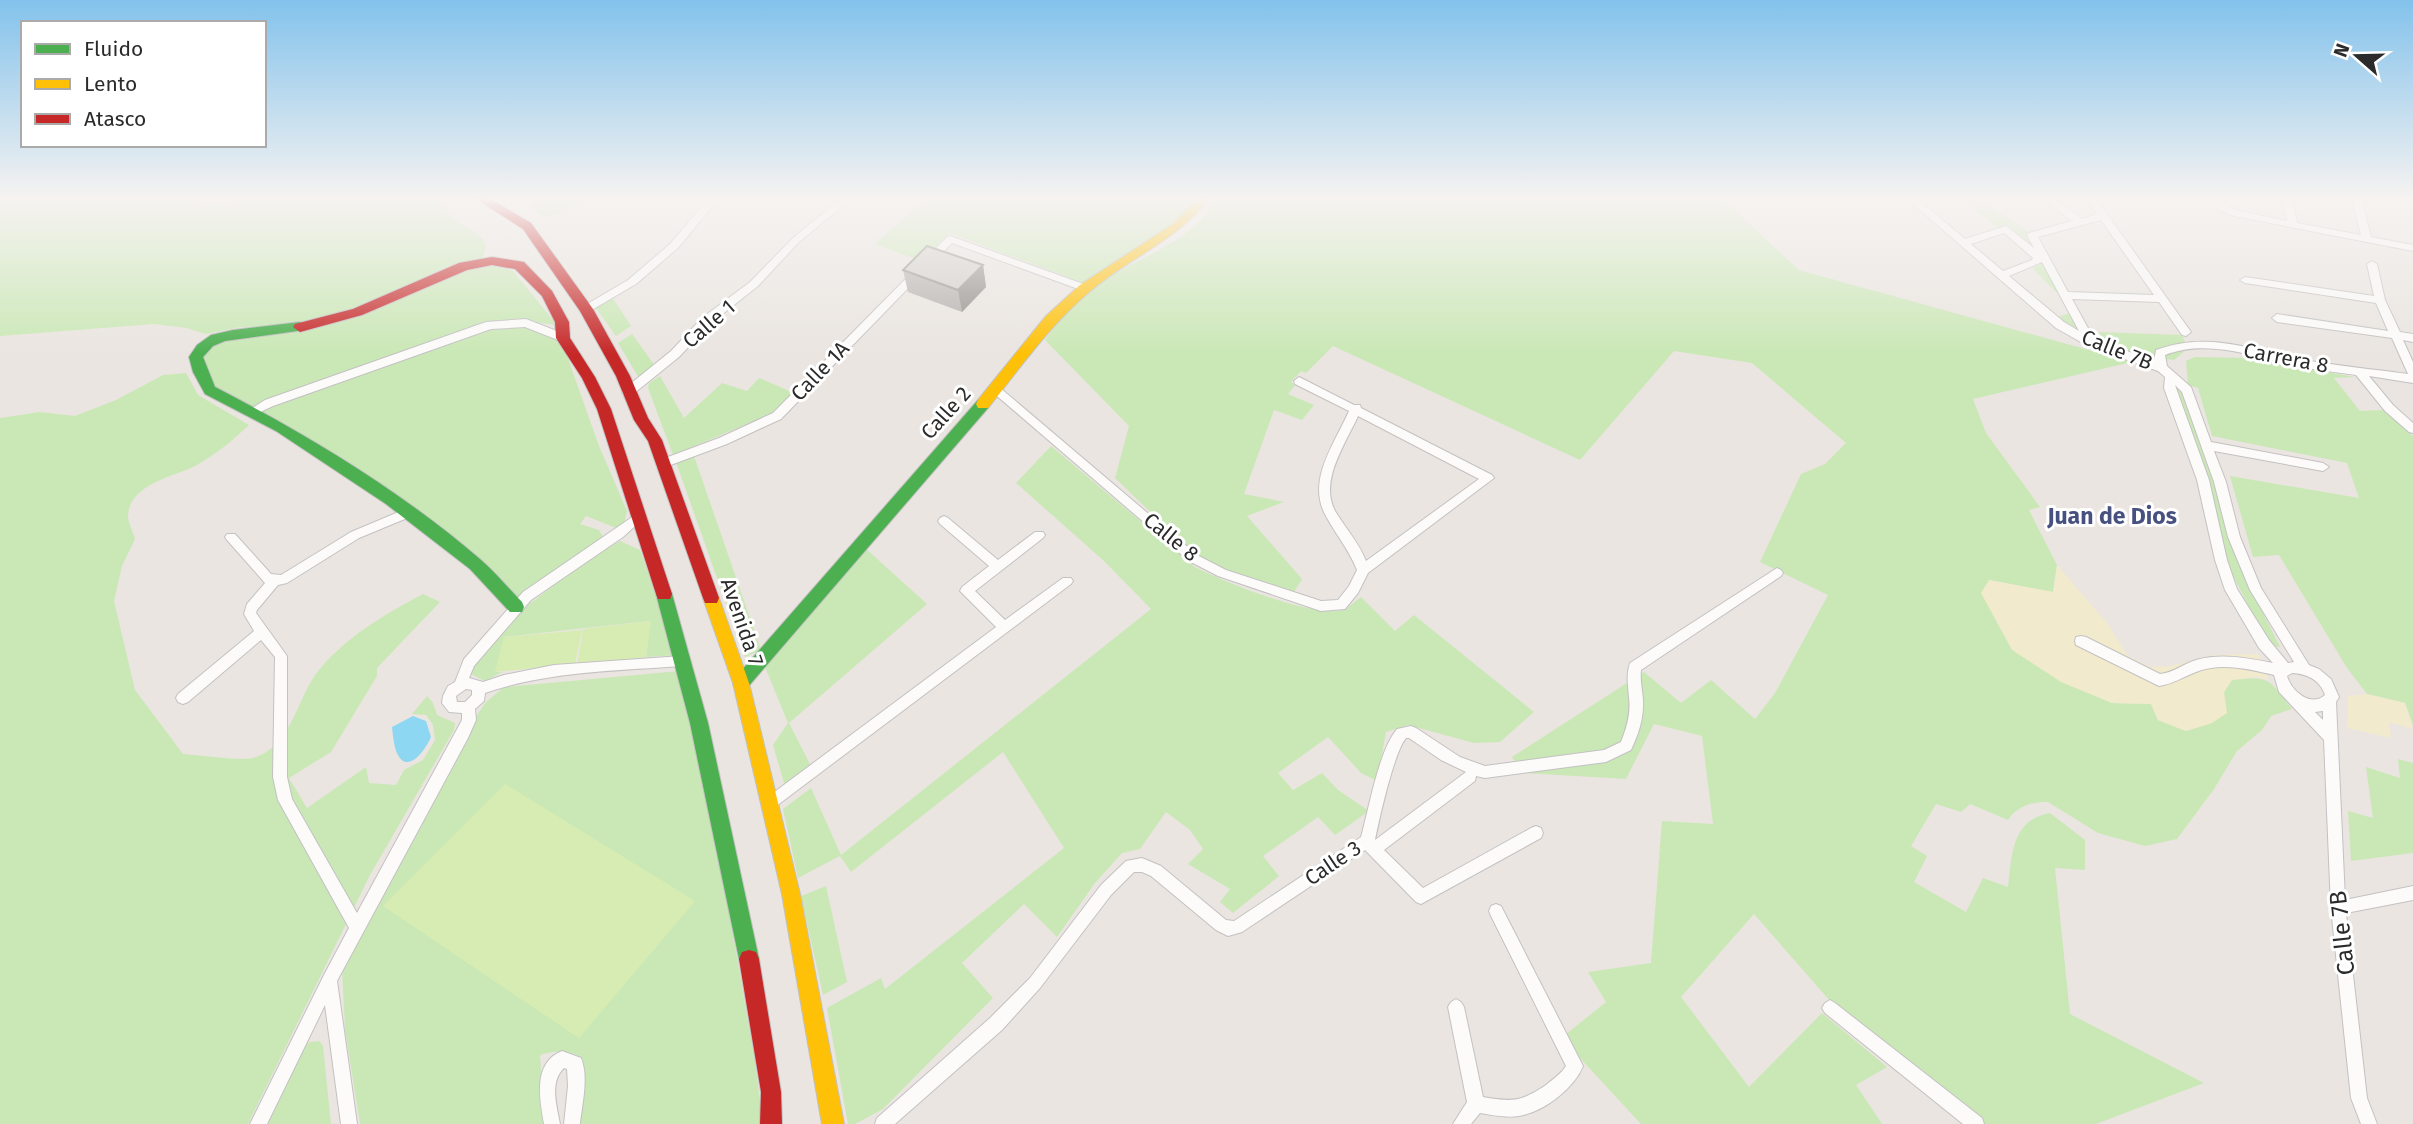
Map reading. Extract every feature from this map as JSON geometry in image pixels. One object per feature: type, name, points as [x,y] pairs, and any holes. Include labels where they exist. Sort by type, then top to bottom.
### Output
[{"type":"main road","name":"Avenida 7","points":[[544,249],[586,309],[608,348],[641,420],[655,440],[741,683],[793,906],[833,1124]]},
{"type":"main road","name":"Calle 2","points":[[741,683],[995,390],[1051,319],[1085,288],[1143,249]]},
{"type":"main road","points":[[516,607],[476,565],[408,513],[319,451],[210,390],[200,372],[196,357],[206,343],[228,334],[261,333],[320,324],[357,312],[464,266],[492,261],[519,265],[547,294],[562,322],[563,338],[604,409],[660,581],[699,723],[743,926],[771,1092],[771,1124]]},
{"type":"street","points":[[586,309],[632,282],[669,249]]},
{"type":"street","name":"Calle 1","points":[[628,392],[675,354],[706,321],[754,284],[787,249]]},
{"type":"street","name":"Calle 1A","points":[[664,463],[723,441],[777,416],[940,249]]},
{"type":"street","points":[[979,249],[1085,288]]},
{"type":"street","name":"Calle 7B","points":[[1971,249],[2060,325],[2091,342],[2166,372]]},
{"type":"street","points":[[2001,275],[2037,262],[2038,257],[2029,249]]},
{"type":"street","points":[[2040,249],[2091,342]]},
{"type":"street","points":[[2128,249],[2186,332]]},
{"type":"street","points":[[2372,264],[2381,299],[2413,376]]},
{"type":"street","points":[[2245,280],[2381,299]]},
{"type":"street","points":[[2067,295],[2163,299]]},
{"type":"street","points":[[2277,318],[2413,338]]},
{"type":"street","points":[[252,412],[269,403],[490,325],[526,323],[563,338]]},
{"type":"street","name":"Carrera 8","points":[[2160,353],[2172,346],[2200,345],[2246,350],[2301,363],[2413,376]]},
{"type":"street","name":"Calle 7B","points":[[2160,353],[2159,361],[2166,372],[2187,390],[2220,482],[2234,537],[2256,590],[2304,668],[2327,684],[2332,697],[2329,702],[2338,908],[2359,1098],[2369,1124]]},
{"type":"street","points":[[2359,371],[2389,408],[2413,429]]},
{"type":"street","name":"Calle 7B","points":[[2166,372],[2169,388],[2203,480],[2221,560],[2231,590],[2264,644],[2284,669],[2281,683],[2294,698]]},
{"type":"street","points":[[1299,381],[1356,408],[1488,478],[1363,570],[1353,547],[1326,510],[1323,489],[1324,478],[1356,408]]},
{"type":"street","name":"Calle 8","points":[[995,390],[1193,558],[1222,573],[1321,607],[1342,605],[1363,570]]},
{"type":"street","points":[[2207,445],[2323,467]]},
{"type":"street","points":[[231,537],[259,570],[274,581],[284,580],[355,535],[408,513]]},
{"type":"street","points":[[480,689],[477,701],[468,707],[454,708],[449,703],[452,692],[460,685],[469,663],[527,596],[619,534],[638,518]]},
{"type":"street","points":[[944,521],[998,566]]},
{"type":"street","points":[[1005,628],[966,591],[1039,534]]},
{"type":"street","name":"Calle 3","points":[[883,1124],[996,1024],[1035,983],[1106,890],[1131,866],[1142,865],[1156,871],[1228,929],[1237,927],[1371,845],[1390,758],[1396,740],[1402,733],[1411,732],[1453,762],[1485,772],[1606,756],[1626,746],[1635,724],[1635,667],[1777,573]]},
{"type":"street","points":[[274,581],[251,608],[250,614],[281,656],[280,778],[285,800],[357,927]]},
{"type":"street","points":[[770,803],[1067,581]]},
{"type":"street","points":[[183,698],[262,632]]},
{"type":"street","points":[[2081,641],[2159,680],[2169,680],[2195,666],[2230,660],[2284,669],[2304,668]]},
{"type":"street","points":[[480,689],[502,680],[541,673],[682,661]]},
{"type":"street","points":[[460,685],[470,683],[480,689]]},
{"type":"street","points":[[2294,698],[2314,706],[2329,702]]},
{"type":"street","points":[[2294,698],[2332,739]]},
{"type":"street","points":[[258,1124],[329,980],[463,734],[469,720],[468,707]]},
{"type":"street","points":[[1470,777],[1371,845],[1421,897],[1536,833]]},
{"type":"street","points":[[2338,908],[2413,893]]},
{"type":"street","points":[[1476,1104],[1513,1109],[1530,1107],[1571,1076],[1575,1066],[1496,911]]},
{"type":"street","points":[[329,980],[349,1124]]},
{"type":"street","points":[[1456,1007],[1476,1104],[1461,1124]]},
{"type":"street","points":[[1830,1008],[1976,1124]]},
{"type":"street","points":[[552,1124],[547,1081],[549,1070],[562,1059],[575,1064],[572,1124]]},
{"type":"green space","points":[[0,249],[485,249],[483,257],[435,273],[337,315],[285,326],[241,327],[205,334],[187,328],[154,324],[0,336]]},
{"type":"green space","points":[[890,249],[933,249],[921,261]]},
{"type":"green space","points":[[993,249],[1135,249],[1084,283]]},
{"type":"green space","points":[[1161,249],[1777,249],[1799,270],[2132,362],[1973,399],[1986,433],[2040,507],[2029,510],[2057,565],[2053,592],[1989,580],[2112,703],[2151,704],[2158,720],[2186,731],[2212,723],[2224,692],[2232,680],[2255,679],[2273,686],[2292,709],[2271,716],[2262,730],[2237,751],[2214,789],[2177,839],[2145,846],[2098,833],[2048,802],[2025,806],[2008,820],[1970,804],[1961,812],[1936,804],[1911,846],[1927,856],[1914,882],[1966,912],[1983,878],[2008,887],[2013,851],[2021,831],[2037,817],[2050,813],[2085,840],[2085,870],[2055,868],[2070,1014],[2204,1083],[2096,1124],[1982,1124],[1830,1001],[1754,914],[1681,997],[1749,1087],[1822,1013],[1887,1067],[1856,1085],[1882,1124],[1641,1124],[1578,1056],[1565,1035],[1606,1002],[1588,972],[1651,963],[1662,821],[1713,824],[1702,736],[1654,724],[1626,779],[1522,773],[1512,757],[1644,672],[1681,703],[1711,680],[1755,719],[1775,693],[1828,595],[1760,562],[1801,474],[1825,464],[1846,443],[1752,363],[1674,351],[1580,460],[1333,346],[1306,373],[1301,371],[1291,382],[1295,385],[1288,394],[1314,405],[1302,420],[1274,410],[1244,494],[1284,502],[1247,516],[1302,579],[1294,592],[1221,568],[1192,552],[1115,478],[1129,426],[1045,340],[1066,313],[1092,289],[1110,276]]},
{"type":"green space","points":[[2034,249],[2042,249],[2090,335],[2056,318],[2075,311],[2032,268],[2040,265],[2042,257]]},
{"type":"green space","points":[[500,266],[513,271],[557,325],[510,320],[470,328],[251,407],[214,389],[200,358],[205,349],[223,340],[309,330],[463,269]]},
{"type":"green space","points":[[612,297],[631,326],[616,336],[593,304]]},
{"type":"green space","points":[[523,326],[556,340],[566,353],[599,446],[627,511],[624,524],[616,528],[586,516],[580,524],[599,530],[605,540],[516,602],[476,557],[398,499],[259,411],[271,404],[489,328]]},
{"type":"green space","points":[[2099,332],[2182,335],[2188,348],[2174,360],[2138,355],[2104,340]]},
{"type":"green space","points":[[632,334],[655,366],[639,378],[618,343]]},
{"type":"green space","points":[[2195,357],[2247,358],[2355,377],[2334,378],[2360,411],[2383,410],[2413,436],[2413,725],[2405,703],[2367,694],[2347,668],[2279,555],[2253,557],[2230,476],[2359,498],[2347,463],[2212,436],[2198,388],[2188,385],[2186,361]]},
{"type":"green space","points":[[186,373],[198,395],[249,425],[208,458],[152,484],[135,498],[128,518],[135,539],[122,566],[114,601],[135,690],[183,754],[247,759],[266,752],[286,732],[311,681],[330,658],[367,627],[423,594],[440,602],[377,668],[377,676],[331,752],[289,778],[307,808],[366,767],[369,783],[396,785],[404,770],[423,760],[435,740],[433,725],[426,715],[412,714],[427,696],[437,715],[455,723],[454,730],[370,875],[248,1124],[0,1124],[0,418],[40,412],[75,416],[116,400],[163,375]]},
{"type":"green space","points":[[660,376],[684,418],[722,383],[747,391],[759,378],[794,393],[769,415],[673,455],[648,388],[649,383]]},
{"type":"green space","points":[[2172,388],[2184,390],[2251,589],[2280,647],[2269,646],[2229,568]]},
{"type":"green space","points":[[1051,446],[1195,567],[1246,589],[1312,609],[1343,610],[1361,597],[1395,631],[1414,615],[1534,712],[1500,742],[1474,743],[1408,725],[1386,732],[1377,781],[1361,773],[1328,737],[1278,773],[1293,790],[1322,773],[1338,790],[1369,811],[1335,835],[1318,817],[1263,856],[1279,876],[1233,913],[1220,902],[1230,889],[1188,864],[1203,849],[1190,830],[1166,812],[1140,849],[1122,853],[1095,883],[1057,937],[1024,904],[962,963],[993,998],[883,1109],[855,1124],[848,1124],[827,1008],[881,978],[885,989],[1064,848],[1003,752],[851,872],[840,856],[798,878],[783,809],[811,788],[841,855],[1151,609],[1104,561],[1016,483]]},
{"type":"green space","points":[[694,456],[761,650],[745,657],[676,462]]},
{"type":"green space","points":[[620,541],[640,550],[677,655],[646,657],[650,621],[504,637],[496,672],[502,672],[485,681],[471,674],[472,668],[520,611],[586,561]]},
{"type":"green space","points":[[865,548],[927,604],[789,723],[812,768],[785,786],[773,745],[788,723],[765,667]]},
{"type":"green space","points":[[651,621],[646,657],[577,665],[583,629]]},
{"type":"green space","points":[[582,630],[575,664],[495,672],[504,637]]},
{"type":"green space","points":[[679,671],[735,946],[756,1072],[761,1124],[580,1124],[581,1057],[571,1053],[551,1052],[540,1055],[548,1124],[360,1124],[345,1029],[342,968],[486,702],[504,687]]},
{"type":"green space","points":[[2398,759],[2413,763],[2413,853],[2351,861],[2348,811],[2373,818],[2366,767],[2400,778]]},
{"type":"green space","points":[[505,784],[695,901],[579,1038],[383,906]]},
{"type":"green space","points":[[826,886],[847,982],[823,995],[801,896]]},
{"type":"green space","points":[[319,1041],[323,1046],[331,1124],[266,1124],[303,1047],[310,1042]]},
{"type":"sand","points":[[2057,565],[2107,623],[2128,656],[2150,667],[2171,666],[2214,655],[2258,654],[2269,680],[2257,677],[2232,680],[2224,692],[2227,713],[2212,723],[2186,731],[2158,720],[2151,704],[2112,703],[2061,682],[2012,650],[1981,593],[1989,580],[2053,592]]},
{"type":"sand","points":[[2367,694],[2405,703],[2413,729],[2389,722],[2391,738],[2347,728],[2348,696]]},
{"type":"water","points":[[413,716],[426,721],[431,737],[417,757],[407,762],[402,760],[397,752],[392,727]]},
{"type":"building","points":[[924,249],[937,249],[983,265],[958,290],[903,270]]},
{"type":"traffic: fast","points":[[300,327],[224,336],[208,343],[196,357],[200,372],[210,390],[281,427],[391,500],[476,565],[516,607]]},
{"type":"traffic: fast","points":[[741,683],[983,404]]},
{"type":"traffic: fast","points":[[664,594],[699,723],[749,959]]},
{"type":"traffic: slow","points":[[983,404],[1051,319],[1085,288],[1143,249]]},
{"type":"traffic: slow","points":[[711,598],[741,683],[791,894],[833,1124]]},
{"type":"traffic: jam","points":[[544,249],[586,309],[623,376],[641,420],[655,440],[711,598]]},
{"type":"traffic: jam","points":[[300,327],[357,312],[464,266],[492,261],[519,265],[547,294],[562,322],[563,338],[588,377],[604,409],[664,594]]},
{"type":"traffic: jam","points":[[749,959],[771,1092],[771,1124]]},
{"type":"district","name":"Juan de Dios","points":[[2112,516]]}]
